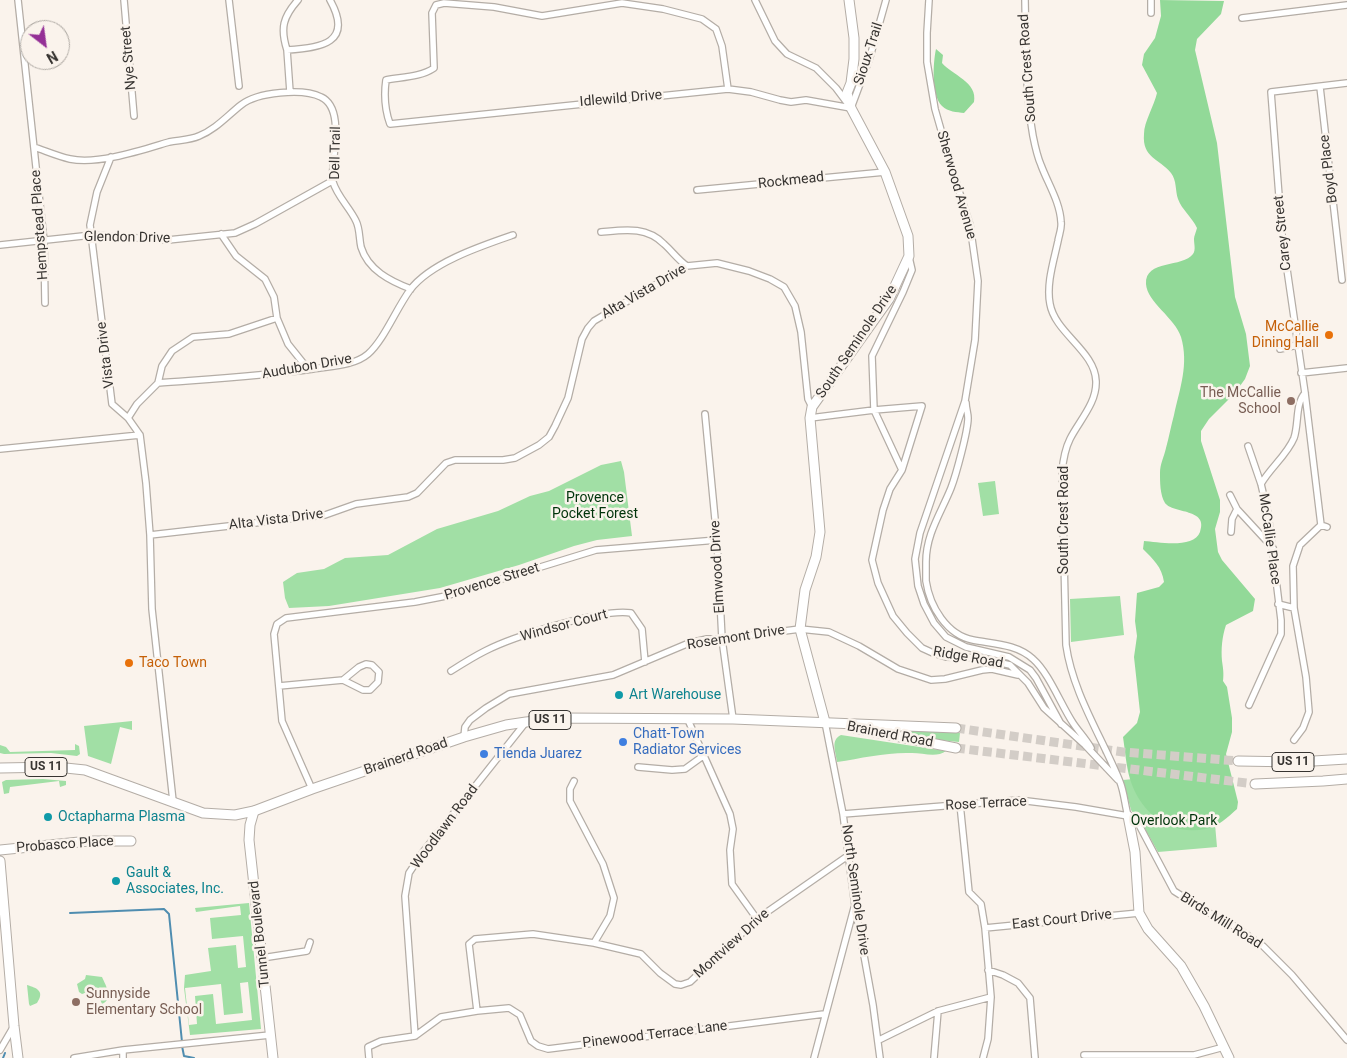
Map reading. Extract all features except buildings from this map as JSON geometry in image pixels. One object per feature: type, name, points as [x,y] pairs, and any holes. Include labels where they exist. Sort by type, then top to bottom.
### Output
[{"type":"main road","points":[[849,0],[854,38],[854,59],[847,93],[851,108],[885,172],[908,236],[909,256]]},
{"type":"main road","name":"South Seminole Drive","points":[[825,722],[800,628],[805,590],[816,557],[820,532],[810,418],[812,407],[889,299],[909,256]]},
{"type":"main road","name":"Brainerd Road","points":[[0,768],[56,766],[85,770],[203,813],[235,816],[464,737],[506,725],[526,722],[562,718],[733,719],[956,728]]},
{"type":"main road","name":"Brainerd Road","points":[[825,722],[956,748]]},
{"type":"main road","name":"US 11","points":[[1238,762],[1296,762],[1347,759]]},
{"type":"main road","name":"US 11","points":[[1255,784],[1323,782],[1347,779]]},
{"type":"main road","name":"Tunnel Boulevard","points":[[254,811],[250,825],[249,840],[273,1058]]},
{"type":"main road","points":[[1128,816],[1135,852],[1139,913],[1148,929],[1181,966],[1204,1006],[1228,1058]]},
{"type":"main road","name":"Probasco Place","points":[[0,850],[88,841],[131,841]]},
{"type":"main road","points":[[0,861],[2,912],[18,1058]]},
{"type":"street","points":[[18,0],[34,147],[71,159],[88,160],[111,157]]},
{"type":"street","name":"Nye Street","points":[[124,0],[134,116]]},
{"type":"street","points":[[229,0],[238,86]]},
{"type":"street","points":[[290,92],[283,24],[290,9],[298,0]]},
{"type":"street","points":[[286,50],[320,46],[331,41],[337,32],[338,21],[330,0]]},
{"type":"street","points":[[755,0],[775,41],[781,48],[787,54],[816,68],[836,88],[851,108]]},
{"type":"street","name":"Sioux Trail","points":[[851,108],[870,57],[886,0]]},
{"type":"street","name":"Sherwood Avenue","points":[[929,0],[927,32],[928,71],[935,109],[970,225],[978,281],[975,340],[966,401],[927,511],[916,551],[915,559],[920,595],[934,623],[946,637],[966,647],[1009,657],[1030,670],[1047,696],[1061,724]]},
{"type":"street","name":"South Crest Road","points":[[1024,0],[1026,74],[1033,136],[1040,164],[1059,210],[1061,224],[1050,284],[1050,304],[1055,318],[1065,333],[1080,348],[1090,362],[1096,380],[1093,397],[1069,440],[1062,472],[1068,661],[1083,703],[1121,784],[1128,816]]},
{"type":"street","points":[[1151,0],[1151,13]]},
{"type":"street","name":"Idlewild Drive","points":[[728,89],[722,46],[716,29],[702,19],[663,9],[622,3],[542,16],[494,7],[444,3],[436,5],[432,13],[434,68],[428,72],[386,80],[385,88],[386,113],[390,124],[728,89],[751,92],[791,102],[806,100],[851,108]]},
{"type":"street","points":[[1242,18],[1332,3],[1347,5]]},
{"type":"street","points":[[1320,87],[1347,83]]},
{"type":"street","name":"Carey Street","points":[[1301,373],[1282,235],[1271,92],[1320,87]]},
{"type":"street","name":"Boyd Place","points":[[1320,87],[1342,280]]},
{"type":"street","name":"Dell Trail","points":[[111,157],[197,137],[217,127],[242,104],[261,96],[290,92],[307,93],[323,97],[332,108],[336,120],[332,182],[357,224],[364,255],[370,265],[396,283],[411,289]]},
{"type":"street","name":"Hempstead Place","points":[[34,147],[44,241],[45,303]]},
{"type":"street","name":"Vista Drive","points":[[111,157],[97,192],[90,225],[112,404],[128,418],[140,435],[150,535],[152,609],[173,801]]},
{"type":"street","name":"Rockmead","points":[[698,190],[885,172]]},
{"type":"street","name":"Glendon Drive","points":[[0,245],[92,235],[168,240],[234,233],[255,224],[332,182]]},
{"type":"street","points":[[601,232],[635,229],[646,232],[657,238],[687,266]]},
{"type":"street","points":[[221,234],[236,256],[265,279],[274,297],[277,318],[288,344],[308,369]]},
{"type":"street","name":"Audubon Drive","points":[[158,383],[277,374],[342,364],[367,355],[375,346],[411,289],[424,277],[456,257],[513,235]]},
{"type":"street","points":[[902,470],[874,410],[872,356],[912,270],[909,256]]},
{"type":"street","name":"Alta Vista Drive","points":[[150,535],[325,515],[356,504],[408,497],[417,493],[446,463],[454,460],[502,460],[515,458],[525,453],[549,437],[555,426],[568,398],[582,339],[594,321],[687,266],[717,263],[732,266],[770,279],[784,287],[795,306],[801,332],[808,399],[812,407]]},
{"type":"street","points":[[128,418],[137,404],[158,383],[162,366],[172,351],[193,337],[229,334],[277,318]]},
{"type":"street","points":[[1280,349],[1297,345]]},
{"type":"street","points":[[1294,740],[1303,728],[1309,712],[1306,677],[1294,608],[1293,566],[1300,546],[1324,526],[1301,373],[1347,368]]},
{"type":"street","points":[[1261,484],[1289,448],[1294,438],[1300,398],[1305,393]]},
{"type":"street","name":"Sherwood Avenue","points":[[966,401],[968,416],[951,487],[930,533],[926,554],[926,582],[931,598],[942,619],[958,635],[971,640],[1003,645],[1022,651],[1032,658],[1046,675],[1074,725],[1096,757]]},
{"type":"street","name":"Ridge Road","points":[[874,410],[922,406],[902,470],[890,489],[883,510],[872,560],[878,583],[893,616],[922,648],[933,653],[946,657],[979,658],[1010,665],[1035,692],[1044,708],[1096,757],[1121,784]]},
{"type":"street","points":[[810,418],[874,410]]},
{"type":"street","name":"Elmwood Drive","points":[[705,414],[717,540],[722,639],[733,719]]},
{"type":"street","points":[[0,450],[140,435]]},
{"type":"street","name":"McCallie Place","points":[[1248,446],[1261,484],[1268,514],[1281,620],[1281,634],[1249,705]]},
{"type":"street","points":[[1230,495],[1237,508],[1273,548]]},
{"type":"street","points":[[1231,532],[1232,519],[1237,508]]},
{"type":"street","name":"Provence Street","points":[[279,686],[274,634],[277,624],[286,618],[416,602],[446,596],[596,550],[717,540]]},
{"type":"street","points":[[1278,604],[1294,608]]},
{"type":"street","name":"Windsor Court","points":[[452,671],[484,651],[505,642],[549,628],[622,611],[631,613],[642,629],[645,662]]},
{"type":"street","name":"Rosemont Drive","points":[[464,737],[465,727],[470,720],[509,694],[613,675],[685,644],[708,639],[722,639],[800,628],[829,632],[859,646],[898,669],[931,680],[945,679],[992,669],[1013,673],[1022,677]]},
{"type":"street","points":[[312,789],[282,721],[279,686],[344,680],[364,690],[370,690],[378,682],[379,672],[366,664],[359,667],[344,680]]},
{"type":"street","points":[[688,720],[730,814],[733,829],[730,850],[732,884],[757,918]]},
{"type":"street","name":"Woodlawn Road","points":[[416,1036],[405,896],[410,873],[423,852],[526,722]]},
{"type":"street","name":"North Seminole Drive","points":[[825,722],[844,814],[855,906],[880,1058]]},
{"type":"street","points":[[638,767],[672,770],[685,769],[703,756]]},
{"type":"street","points":[[574,781],[570,789],[570,802],[603,864],[614,898],[610,916],[594,943]]},
{"type":"street","name":"Rose Terrace","points":[[844,814],[1019,800],[1128,816]]},
{"type":"street","points":[[960,804],[969,892],[981,904],[985,928],[991,996],[988,1039],[983,1058]]},
{"type":"street","name":"Birds Mill Road","points":[[1128,816],[1138,822],[1174,891],[1209,914],[1234,926],[1263,946],[1292,975],[1347,1040]]},
{"type":"street","name":"Montview Drive","points":[[476,1011],[470,944],[474,939],[533,934],[594,943],[641,954],[660,973],[675,984],[682,985],[690,982],[757,918],[849,855]]},
{"type":"street","points":[[814,1058],[824,1014],[855,906]]},
{"type":"street","name":"East Court Drive","points":[[985,928],[1139,913]]},
{"type":"street","points":[[262,958],[307,951],[310,942]]},
{"type":"street","points":[[988,970],[1003,975],[1018,984],[1030,998],[1035,1058]]},
{"type":"street","points":[[878,1040],[938,1012],[991,996]]},
{"type":"street","name":"Pinewood Terrace Lane","points":[[476,1011],[509,1008],[520,1015],[531,1042],[548,1048],[824,1014]]},
{"type":"street","points":[[369,1058],[368,1047],[381,1041],[416,1036],[441,1017],[476,1011]]},
{"type":"street","points":[[934,1058],[938,1012]]},
{"type":"street","points":[[0,1050],[14,1026]]},
{"type":"street","points":[[74,1058],[123,1050],[270,1035]]},
{"type":"street","points":[[1084,1055],[1194,1055],[1224,1047]]},
{"type":"street","points":[[123,1050],[123,1058]]},
{"type":"green space","points":[[1160,0],[1224,1],[1221,14],[1197,39],[1195,50],[1217,143],[1235,297],[1246,334],[1250,366],[1245,379],[1235,393],[1209,419],[1201,431],[1201,441],[1220,500],[1220,512],[1215,529],[1218,552],[1222,560],[1255,599],[1253,611],[1226,625],[1222,643],[1223,681],[1227,687],[1232,718],[1232,732],[1226,754],[1238,802],[1237,809],[1218,824],[1210,828],[1192,830],[1168,825],[1158,819],[1141,802],[1130,779],[1123,737],[1137,723],[1140,712],[1134,657],[1137,636],[1135,621],[1137,593],[1159,587],[1164,582],[1154,560],[1143,549],[1144,541],[1183,543],[1191,541],[1200,532],[1201,524],[1195,515],[1175,509],[1165,503],[1160,484],[1161,467],[1181,386],[1184,357],[1178,330],[1151,297],[1146,284],[1147,276],[1158,267],[1181,261],[1193,254],[1197,228],[1180,203],[1173,176],[1148,153],[1144,142],[1146,124],[1157,93],[1142,65],[1144,54],[1155,38],[1161,16]]},
{"type":"green space","points":[[936,49],[943,55],[942,63],[972,89],[974,102],[964,113],[947,109],[938,101],[934,87]]},
{"type":"green space","name":"Provence Pocket Forest","points":[[621,461],[632,536],[597,540],[574,546],[519,565],[440,588],[329,606],[289,608],[285,598],[283,582],[297,573],[324,569],[345,558],[388,555],[437,529],[498,511],[530,496],[549,491],[601,465]]},
{"type":"green space","points":[[995,481],[999,514],[983,516],[978,483]]},
{"type":"green space","points":[[1120,596],[1124,635],[1071,642],[1070,599]]},
{"type":"green space","points":[[132,721],[132,730],[120,727],[111,764],[88,756],[84,726]]},
{"type":"green space","points":[[909,731],[960,733],[959,742],[938,740],[910,733]]},
{"type":"green space","points":[[841,735],[946,751],[934,755],[912,753],[884,754],[837,762],[835,743]]},
{"type":"green space","points":[[75,744],[79,746],[80,754],[77,756],[51,753],[0,753],[0,745],[6,747],[10,752],[75,750]]},
{"type":"green space","name":"Overlook Park","points":[[1175,775],[1215,824],[1217,847],[1158,852],[1144,827],[1131,810],[1123,780]]},
{"type":"green space","points":[[43,779],[66,781],[66,785],[60,787],[59,781],[10,787],[9,793],[4,794],[2,782],[6,780]]},
{"type":"green space","points":[[249,903],[261,1029],[190,1035],[184,988],[185,975],[211,971],[208,948],[236,945],[238,968],[246,967],[243,936],[212,939],[210,918],[241,915],[240,906],[196,912],[195,908]],"holes":[[[248,982],[252,1020],[216,1024],[213,994],[195,996],[197,1024],[189,1025],[185,988],[221,984],[224,1015],[243,1013],[240,983]]]},
{"type":"green space","points":[[86,975],[102,977],[108,992],[106,1002],[102,1004],[100,999],[91,991],[82,994],[79,992],[77,984],[85,979]]},
{"type":"green space","points":[[27,985],[37,989],[40,993],[37,1003],[30,1006],[29,1004]]},
{"type":"waterway","points":[[70,913],[164,909],[169,914],[182,1042]]},
{"type":"waterway","points":[[182,1046],[184,1056],[194,1058]]},
{"type":"waterway","points":[[3,1058],[5,1053]]},
{"type":"tunnel","points":[[956,728],[1123,752],[1238,761]]},
{"type":"tunnel","points":[[956,748],[1255,784]]},
{"type":"place","name":"McCallie Dining Hall","points":[[1329,335]]},
{"type":"place","name":"The McCallie School","points":[[1291,401]]},
{"type":"place","name":"Taco Town","points":[[129,663]]},
{"type":"place","name":"Art Warehouse","points":[[619,695]]},
{"type":"place","name":"Chatt-Town Radiator Services","points":[[623,742]]},
{"type":"place","name":"Tienda Juarez","points":[[484,754]]},
{"type":"place","name":"Octapharma Plasma","points":[[48,817]]},
{"type":"place","name":"Gault & Associates, Inc.","points":[[116,881]]},
{"type":"place","name":"Sunnyside Elementary School","points":[[76,1002]]}]
